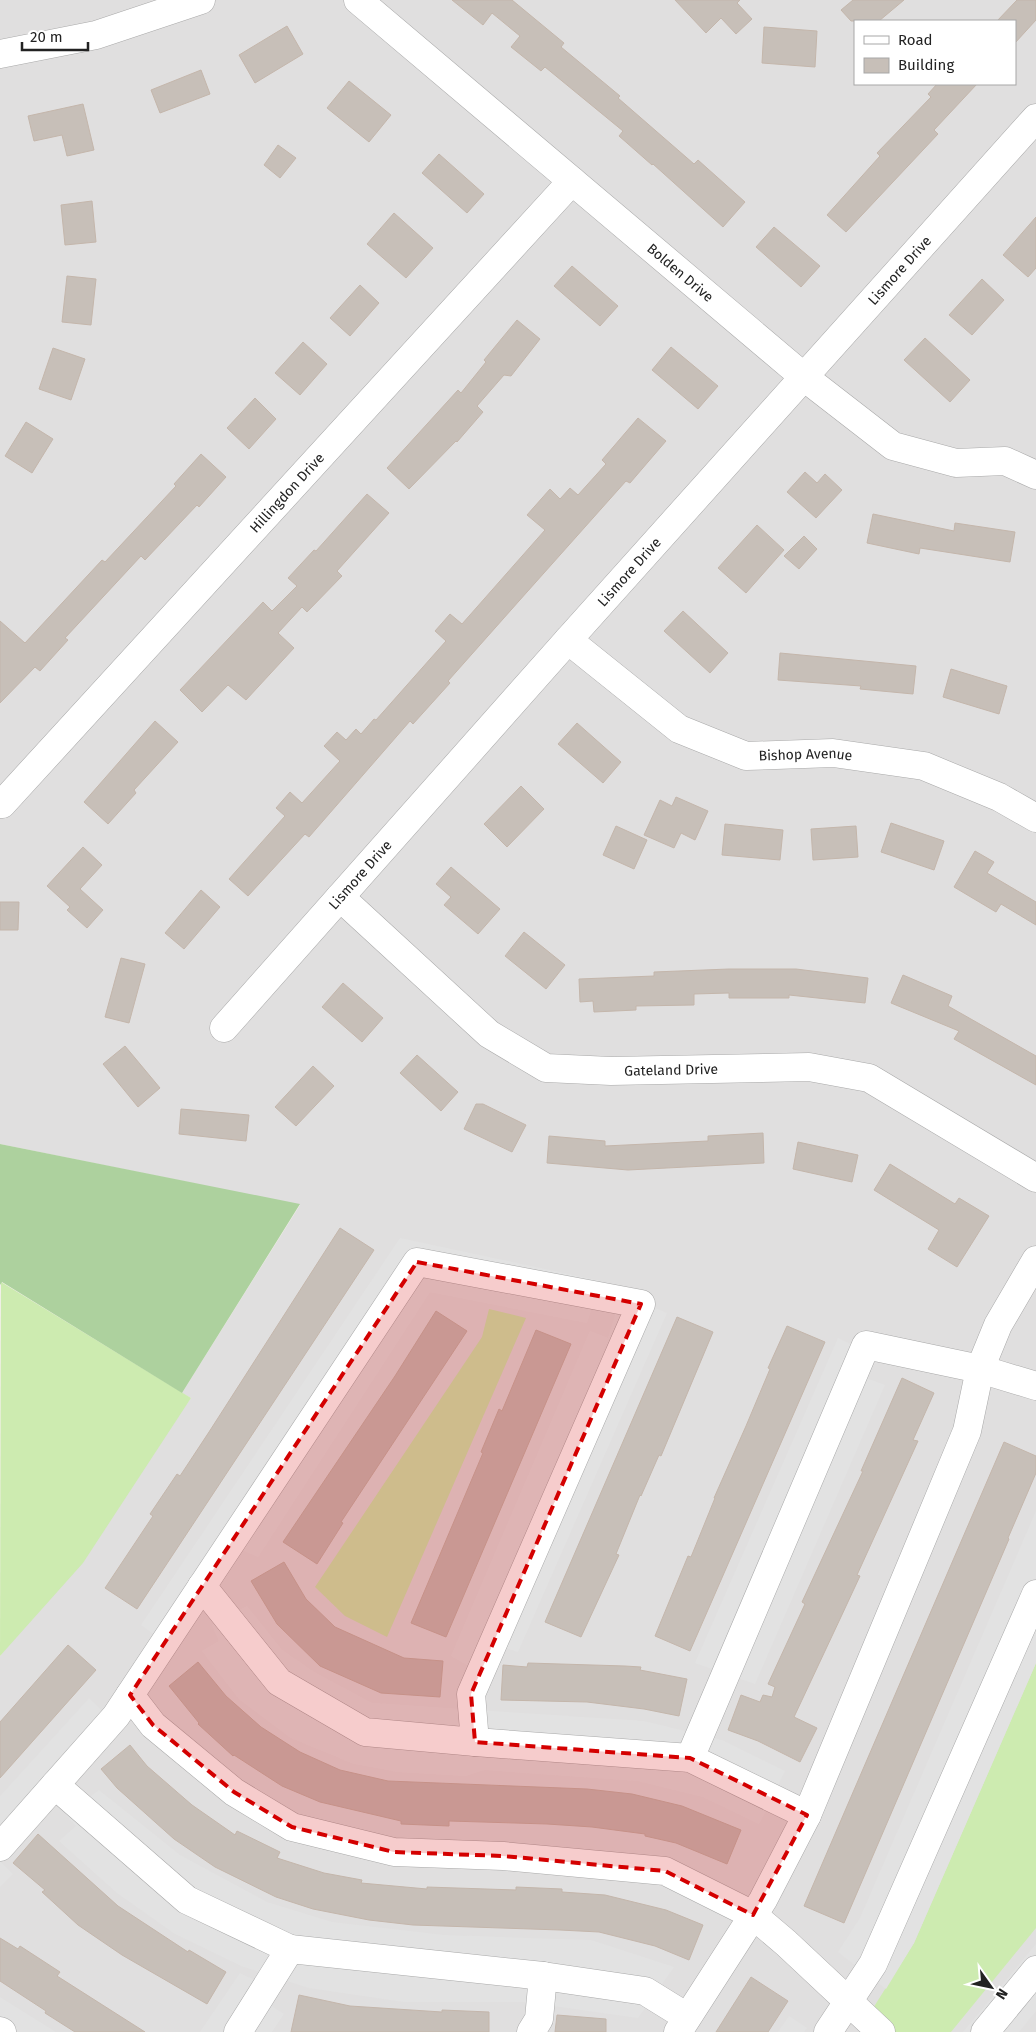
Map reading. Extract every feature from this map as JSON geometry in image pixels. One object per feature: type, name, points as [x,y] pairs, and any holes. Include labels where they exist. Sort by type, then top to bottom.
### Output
[{"type":"street","points":[[0,54],[96,35],[201,0]]},
{"type":"street","name":"Bolden Drive","points":[[358,0],[804,377],[892,446],[956,464],[1005,462],[1036,475]]},
{"type":"street","name":"Lismore Drive","points":[[224,1028],[568,640],[1036,118]]},
{"type":"street","name":"Hillingdon Drive","points":[[2,804],[572,182]]},
{"type":"street","name":"Bishop Avenue","points":[[568,640],[679,729],[746,756],[833,753],[924,766],[999,797],[1036,818]]},
{"type":"street","name":"Gateland Drive","points":[[340,897],[489,1034],[546,1068],[612,1071],[809,1067],[869,1078],[1036,1178]]},
{"type":"street","points":[[55,1786],[187,1900],[290,1949],[543,1976],[645,1991],[683,2024],[763,1900],[806,1815],[967,1432],[980,1369],[998,1326],[1036,1260]]},
{"type":"street","points":[[0,1847],[116,1716],[417,1262],[641,1304],[471,1694],[475,1742]]},
{"type":"street","points":[[690,1758],[866,1345],[980,1369],[1036,1386]]},
{"type":"street","points":[[202,1586],[279,1682],[365,1732],[690,1758],[806,1815]]},
{"type":"street","points":[[828,2032],[873,1964],[1036,1594]]},
{"type":"street","points":[[130,1695],[153,1725],[227,1786],[292,1827],[394,1852],[503,1856],[665,1871],[753,1915],[786,1943],[881,2032]]},
{"type":"street","points":[[238,2032],[290,1949]]},
{"type":"street","points":[[985,2032],[1036,1970]]},
{"type":"street","points":[[531,2032],[539,2019],[543,1976]]},
{"type":"highlighted area","points":[[417,1262],[641,1304],[471,1694],[475,1742],[690,1758],[807,1815],[753,1915],[665,1871],[503,1856],[394,1852],[292,1827],[234,1792],[153,1725],[130,1695]]},
{"type":"shaded area","points":[[0,0],[1036,0],[1036,2032],[0,2032],[0,1656],[191,1398],[182,1393],[300,1205],[0,1144]]},
{"type":"shaded area","points":[[400,1238],[601,1281],[587,1323],[430,1292],[258,1557],[240,1549],[174,1649],[141,1625]]},
{"type":"shaded area","points":[[622,1294],[667,1313],[518,1652],[500,1646],[485,1675],[451,1656],[590,1331],[608,1338]]},
{"type":"shaded area","points":[[838,1338],[855,1346],[869,1379],[885,1385],[755,1684],[695,1663]]},
{"type":"shaded area","points":[[1036,1511],[1036,1663],[914,1943],[886,1989],[838,1952],[860,1918]]},
{"type":"shaded area","points":[[247,1606],[282,1650],[314,1672],[372,1703],[644,1721],[722,1740],[785,1771],[759,1824],[703,1797],[638,1781],[484,1770],[466,1776],[398,1772],[354,1764],[291,1738],[239,1699],[202,1651],[219,1641],[212,1625]]},
{"type":"shaded area","points":[[89,1698],[120,1728],[0,1861],[0,1796]]},
{"type":"shaded area","points":[[99,1790],[180,1855],[267,1902],[332,1922],[444,1935],[591,1940],[674,1967],[638,2018],[525,2002],[404,2002],[309,1988],[241,1966],[175,1934],[117,1893],[59,1841],[76,1826],[66,1815]]},
{"type":"shaded area","points":[[0,1861],[13,1874],[0,1887]]},
{"type":"shaded area","points":[[1036,1944],[1036,2011],[1019,2032],[963,2032]]},
{"type":"shaded area","points":[[240,1973],[275,1990],[268,2004],[284,2014],[272,2032],[200,2032]]},
{"type":"shaded area","points":[[0,1997],[56,2032],[0,2032]]},
{"type":"shaded area","points":[[789,2016],[807,2028],[804,2032],[778,2032]]},
{"type":"green space","points":[[0,1144],[300,1204],[182,1393],[2,1282],[0,1285]]},
{"type":"green space","points":[[1,1282],[191,1398],[83,1563],[0,1656]]},
{"type":"green space","points":[[489,1309],[526,1318],[387,1637],[345,1616],[315,1587],[482,1337]]},
{"type":"green space","points":[[1036,1663],[1036,1928],[951,2032],[892,2032],[870,2013],[914,1943]]},
{"type":"building","points":[[452,0],[512,0],[564,43],[561,47],[620,96],[618,98],[694,164],[698,160],[745,202],[723,227],[619,136],[623,131],[545,67],[541,71],[511,47],[520,36],[492,13],[483,25]]},
{"type":"building","points":[[675,0],[740,0],[737,3],[752,19],[736,34],[721,18],[706,33]]},
{"type":"building","points":[[853,0],[904,0],[880,20],[851,21],[841,10]]},
{"type":"building","points":[[1017,0],[1036,0],[1036,20],[1016,42],[1016,20],[998,20]]},
{"type":"building","points":[[287,26],[303,54],[255,83],[239,55]]},
{"type":"building","points":[[764,27],[817,31],[815,67],[762,63]]},
{"type":"building","points":[[201,70],[210,94],[160,113],[151,90]]},
{"type":"building","points":[[349,81],[391,115],[369,142],[327,108]]},
{"type":"building","points":[[936,85],[976,85],[934,130],[938,134],[846,232],[827,215],[880,156],[877,153],[931,97],[928,94]]},
{"type":"building","points":[[83,104],[94,150],[67,156],[62,135],[34,141],[28,116]]},
{"type":"building","points":[[278,145],[296,158],[280,178],[264,165]]},
{"type":"building","points":[[439,154],[484,194],[467,213],[422,173]]},
{"type":"building","points":[[92,201],[96,242],[65,245],[61,205]]},
{"type":"building","points":[[394,213],[433,248],[406,278],[367,244]]},
{"type":"building","points":[[1036,217],[1036,268],[1028,277],[1003,255]]},
{"type":"building","points":[[774,227],[820,266],[801,287],[756,247]]},
{"type":"building","points":[[572,266],[618,306],[600,326],[554,286]]},
{"type":"building","points":[[67,276],[96,279],[91,325],[62,322]]},
{"type":"building","points":[[982,279],[1004,300],[972,335],[949,315]]},
{"type":"building","points":[[360,285],[379,303],[350,336],[330,318]]},
{"type":"building","points":[[517,320],[540,339],[511,376],[504,375],[477,406],[483,412],[457,442],[409,489],[387,468],[458,390],[461,393],[486,362],[484,360]]},
{"type":"building","points":[[925,338],[970,380],[950,402],[904,360]]},
{"type":"building","points":[[303,342],[327,364],[300,395],[275,373]]},
{"type":"building","points":[[671,347],[718,386],[698,409],[652,370]]},
{"type":"building","points":[[53,348],[85,359],[71,400],[39,389]]},
{"type":"building","points":[[255,398],[276,419],[249,449],[227,428]]},
{"type":"building","points":[[638,418],[666,441],[630,483],[626,481],[448,681],[450,683],[413,724],[410,721],[309,837],[305,834],[248,896],[229,879],[285,816],[276,808],[290,792],[302,803],[340,761],[324,746],[337,732],[346,740],[356,729],[361,734],[374,719],[376,720],[446,641],[435,631],[450,614],[462,624],[545,530],[527,515],[550,489],[560,499],[570,488],[578,495],[606,464],[602,460]]},
{"type":"building","points":[[26,422],[53,439],[32,473],[5,456]]},
{"type":"building","points":[[201,454],[226,477],[199,507],[197,505],[145,560],[141,556],[65,638],[68,640],[40,671],[35,667],[0,703],[0,621],[25,643],[102,560],[105,562],[176,486],[174,484]]},
{"type":"building","points":[[805,472],[817,483],[825,474],[842,490],[816,518],[787,492]]},
{"type":"building","points":[[367,494],[389,513],[337,571],[342,576],[307,612],[302,607],[278,633],[294,648],[246,700],[228,685],[202,712],[180,690],[263,602],[272,611],[297,586],[288,578],[314,550],[316,551]]},
{"type":"building","points":[[873,514],[954,531],[955,523],[1015,532],[1010,562],[920,548],[919,554],[867,543]]},
{"type":"building","points":[[757,525],[784,550],[746,593],[718,568]]},
{"type":"building","points":[[804,536],[817,549],[799,569],[784,556]]},
{"type":"building","points":[[683,611],[728,653],[710,673],[664,631]]},
{"type":"building","points":[[780,653],[916,666],[913,694],[860,689],[861,686],[778,680]]},
{"type":"building","points":[[951,669],[1007,686],[999,714],[943,697]]},
{"type":"building","points":[[155,721],[178,742],[134,790],[136,793],[108,824],[84,802]]},
{"type":"building","points":[[577,723],[621,762],[603,783],[558,744]]},
{"type":"building","points":[[521,786],[544,809],[507,847],[484,824]]},
{"type":"building","points":[[676,797],[708,811],[695,840],[681,833],[674,848],[644,835],[660,800],[672,806]]},
{"type":"building","points":[[891,823],[944,841],[934,870],[881,852]]},
{"type":"building","points":[[725,824],[783,830],[780,860],[722,855]]},
{"type":"building","points":[[616,826],[647,840],[634,869],[603,855]]},
{"type":"building","points":[[856,826],[858,857],[813,860],[811,829]]},
{"type":"building","points":[[83,847],[102,865],[80,889],[103,910],[87,928],[67,910],[70,907],[47,886]]},
{"type":"building","points":[[975,851],[994,862],[987,873],[1036,902],[1036,925],[1001,904],[996,912],[954,887]]},
{"type":"building","points":[[451,867],[500,909],[478,934],[444,905],[451,897],[436,884]]},
{"type":"building","points":[[201,890],[220,907],[184,949],[165,933]]},
{"type":"building","points":[[0,902],[19,902],[18,930],[0,930]]},
{"type":"building","points":[[524,932],[565,965],[546,989],[505,956]]},
{"type":"building","points":[[121,958],[145,964],[129,1023],[105,1017]]},
{"type":"building","points":[[796,969],[868,978],[865,1003],[789,995],[789,998],[729,998],[729,993],[694,994],[694,1005],[636,1006],[636,1010],[594,1012],[593,1001],[580,1002],[579,979],[654,976],[654,972]]},
{"type":"building","points":[[903,975],[952,996],[948,1006],[1036,1056],[1036,1085],[954,1039],[959,1031],[891,1003]]},
{"type":"building","points":[[343,983],[383,1018],[362,1042],[322,1007]]},
{"type":"building","points":[[125,1046],[160,1088],[138,1107],[103,1064]]},
{"type":"building","points":[[417,1055],[458,1092],[441,1111],[400,1073]]},
{"type":"building","points":[[313,1066],[334,1086],[296,1126],[275,1107]]},
{"type":"building","points":[[476,1104],[483,1104],[526,1125],[512,1152],[464,1129]]},
{"type":"building","points":[[181,1109],[249,1115],[246,1141],[179,1134]]},
{"type":"building","points":[[763,1133],[764,1163],[628,1170],[547,1163],[549,1136],[605,1141],[605,1146],[708,1141],[708,1136]]},
{"type":"building","points":[[798,1142],[858,1155],[852,1182],[793,1169]]},
{"type":"building","points":[[890,1164],[955,1204],[959,1198],[989,1216],[957,1267],[928,1249],[939,1230],[874,1190]]},
{"type":"building","points":[[340,1228],[374,1250],[137,1609],[105,1588],[153,1516],[150,1514],[177,1474],[180,1476]]},
{"type":"building","points":[[436,1311],[467,1331],[341,1522],[343,1523],[317,1564],[283,1542],[395,1376]]},
{"type":"building","points":[[677,1317],[713,1332],[661,1456],[659,1455],[640,1495],[616,1554],[619,1555],[581,1637],[545,1622]]},
{"type":"building","points":[[787,1326],[825,1342],[690,1651],[655,1636],[688,1556],[691,1557]]},
{"type":"building","points":[[536,1330],[571,1344],[446,1637],[411,1623],[483,1453],[481,1452],[499,1409],[502,1411]]},
{"type":"building","points":[[902,1378],[934,1393],[913,1440],[918,1441],[857,1575],[860,1576],[794,1717],[817,1728],[800,1762],[758,1741],[728,1730],[741,1695],[760,1702],[763,1695],[772,1697],[775,1687],[768,1684],[805,1604],[802,1602],[863,1471],[861,1471]]},
{"type":"building","points":[[1004,1442],[1036,1456],[1036,1473],[844,1923],[804,1906]]},
{"type":"building","points":[[284,1562],[306,1599],[335,1627],[404,1658],[443,1661],[440,1697],[381,1693],[320,1666],[277,1624],[251,1581]]},
{"type":"building","points":[[68,1645],[96,1670],[0,1778],[0,1722]]},
{"type":"building","points":[[198,1662],[226,1696],[261,1727],[300,1752],[340,1770],[388,1781],[587,1789],[632,1794],[682,1806],[741,1830],[727,1864],[676,1843],[645,1836],[645,1834],[592,1827],[547,1824],[449,1821],[449,1826],[401,1824],[401,1821],[320,1802],[282,1786],[233,1756],[198,1724],[169,1686]]},
{"type":"building","points":[[528,1663],[641,1667],[640,1670],[687,1679],[679,1716],[644,1709],[587,1702],[501,1700],[503,1665],[527,1667]]},
{"type":"building","points":[[130,1745],[147,1766],[192,1805],[235,1835],[237,1831],[280,1852],[277,1858],[324,1873],[362,1880],[361,1883],[427,1889],[427,1887],[516,1890],[516,1887],[562,1889],[562,1892],[605,1895],[666,1910],[703,1925],[689,1960],[655,1946],[599,1932],[413,1925],[369,1920],[313,1909],[276,1897],[215,1867],[174,1839],[117,1788],[101,1769]]},
{"type":"building","points":[[38,1834],[118,1906],[188,1952],[189,1950],[226,1972],[207,2004],[122,1955],[78,1925],[42,1892],[45,1890],[13,1863]]},
{"type":"building","points":[[0,1938],[18,1949],[20,1946],[60,1972],[57,1976],[145,2032],[75,2032],[45,2013],[46,2011],[0,1981]]},
{"type":"building","points":[[751,1977],[788,2001],[768,2032],[716,2032]]},
{"type":"building","points":[[299,1995],[350,2006],[442,2012],[442,2010],[489,2012],[489,2032],[291,2032]]},
{"type":"building","points":[[557,2015],[606,2019],[606,2032],[555,2032]]}]
